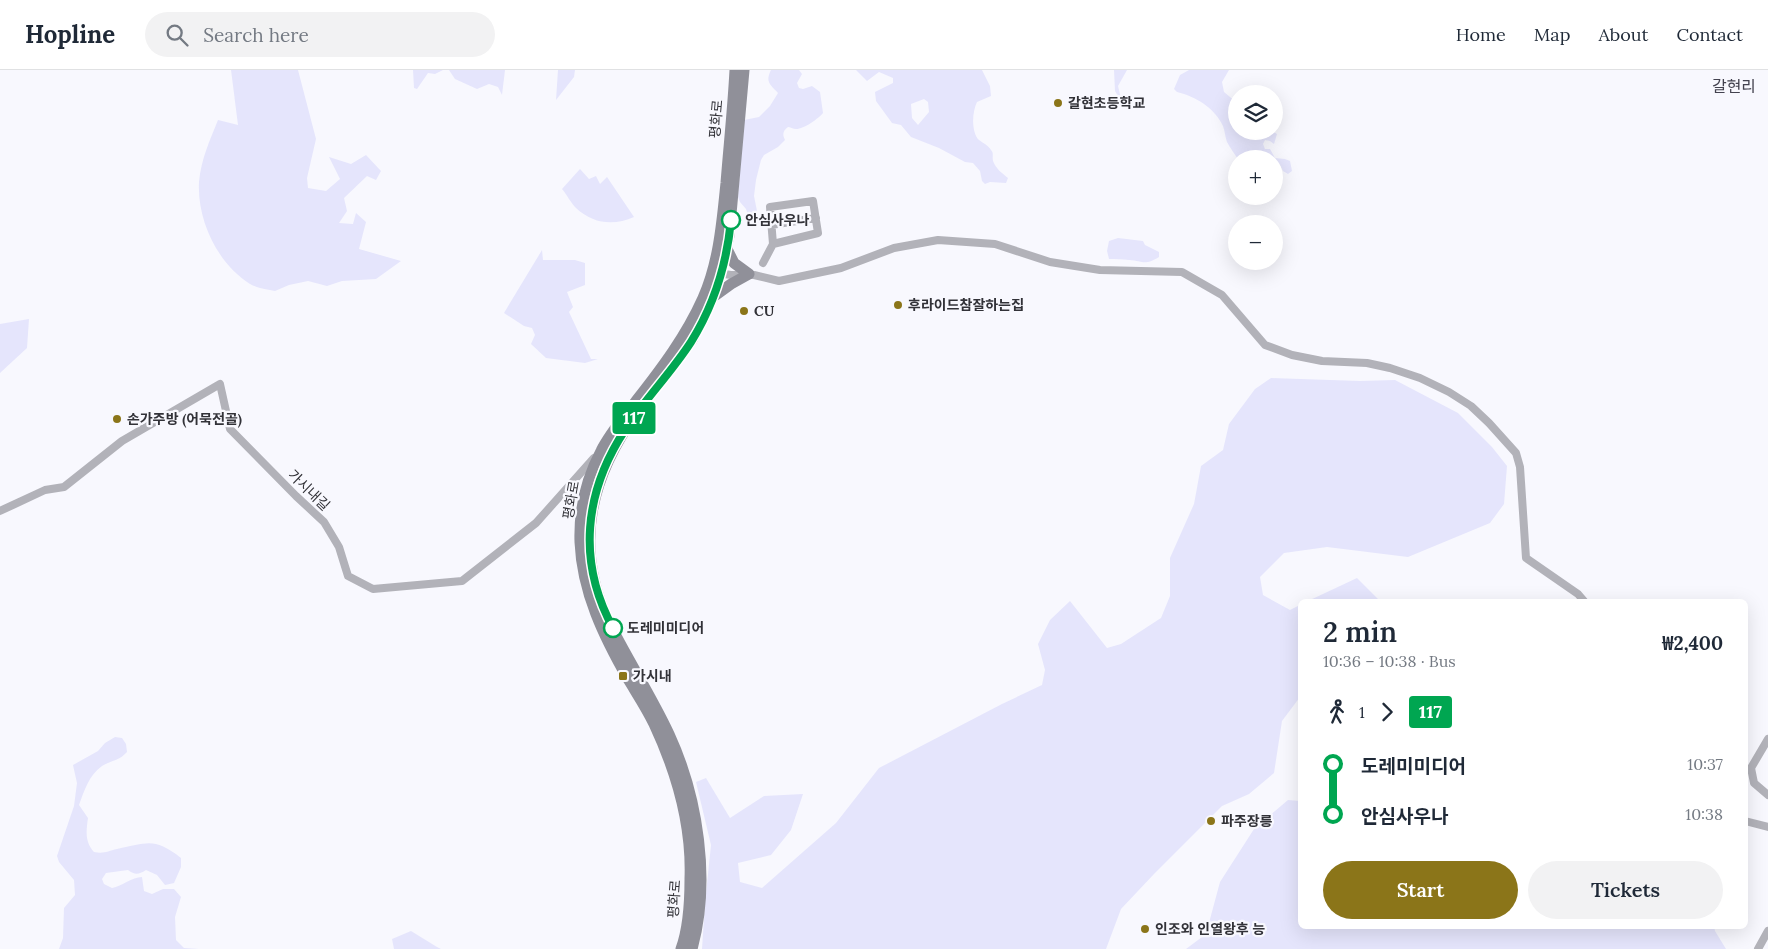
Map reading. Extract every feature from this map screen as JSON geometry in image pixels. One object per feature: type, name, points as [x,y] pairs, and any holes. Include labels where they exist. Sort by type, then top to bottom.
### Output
[{"type":"main road","name":"평화로","points":[[692,949],[700,900],[699,844],[693,803],[669,735],[608,619],[600,599],[592,572],[590,518],[597,487],[614,449],[643,404],[692,340],[713,297],[735,70]]},
{"type":"main road","name":"평화로","points":[[681,949],[687,924],[691,865],[681,794],[669,758],[653,722],[602,630],[589,596],[580,543],[584,497],[601,451],[677,347],[727,249],[744,70]]},
{"type":"main road","points":[[713,297],[749,274],[734,262],[727,249]]},
{"type":"street","points":[[763,263],[773,244],[770,207],[813,201],[818,233],[773,244]]},
{"type":"street","points":[[771,225],[816,218]]},
{"type":"street","points":[[716,273],[749,274],[779,281],[841,268],[894,248],[938,240],[995,244],[1050,262],[1100,270],[1182,272],[1222,295],[1266,345],[1292,355],[1322,361],[1367,363],[1390,368],[1449,392],[1472,406],[1516,454],[1520,467],[1526,558],[1578,594],[1582,599]]},
{"type":"street","name":"가시내길","points":[[0,511],[45,490],[64,488],[122,441],[220,384],[230,429],[324,522],[339,547],[348,576],[373,589],[462,580],[536,523],[601,451]]},
{"type":"street","points":[[1768,739],[1751,768],[1754,783],[1768,795]]},
{"type":"street","points":[[1748,822],[1768,827]]},
{"type":"street","points":[[1758,949],[1768,931]]},
{"type":"shaded area","points":[[231,70],[298,70],[316,139],[307,178],[308,188],[326,191],[340,179],[329,157],[351,164],[366,155],[381,171],[376,180],[367,176],[344,198],[347,211],[339,223],[353,224],[356,213],[366,222],[359,249],[401,261],[376,279],[342,281],[327,286],[308,281],[289,285],[275,291],[250,284],[228,265],[211,239],[201,211],[199,182],[204,158],[218,120],[238,125]]},
{"type":"shaded area","points":[[413,70],[443,70],[435,74],[428,73],[417,89],[414,88]]},
{"type":"shaded area","points":[[449,70],[505,70],[502,95],[498,87],[489,84],[477,89],[455,79]]},
{"type":"shaded area","points":[[558,70],[575,70],[574,77],[556,100]]},
{"type":"shaded area","points":[[771,70],[799,70],[802,74],[797,83],[799,88],[803,89],[812,86],[820,92],[823,113],[803,127],[796,129],[788,127],[784,133],[785,140],[778,147],[764,155],[761,160],[754,196],[759,221],[757,226],[751,224],[746,209],[738,197],[744,120],[759,117],[770,106],[778,93],[768,80]]},
{"type":"shaded area","points":[[856,70],[982,70],[990,86],[991,96],[977,102],[975,106],[973,116],[975,132],[979,140],[992,151],[993,161],[999,171],[1008,178],[1006,183],[990,182],[985,184],[982,181],[980,171],[973,163],[965,162],[939,148],[911,137],[901,125],[892,123],[876,101],[875,92],[893,83],[893,78],[879,72],[867,81]],"holes":[[[924,99],[928,102],[929,112],[918,125],[912,118],[911,104]]]},
{"type":"shaded area","points":[[1114,70],[1127,70],[1118,86],[1122,103],[1115,91]]},
{"type":"shaded area","points":[[1189,70],[1229,70],[1222,82],[1224,92],[1228,95],[1228,140],[1265,140],[1263,144],[1265,149],[1271,150],[1232,150],[1227,142],[1223,126],[1215,113],[1198,100],[1174,89],[1180,75]]},
{"type":"shaded area","points":[[1283,159],[1290,161],[1292,171],[1288,174],[1283,171]]},
{"type":"shaded area","points":[[580,169],[589,179],[596,176],[600,184],[607,177],[634,217],[619,222],[604,222],[589,217],[576,208],[562,189]]},
{"type":"shaded area","points":[[1118,238],[1143,241],[1145,245],[1159,252],[1159,257],[1147,262],[1109,259],[1107,251],[1109,241]]},
{"type":"shaded area","points":[[542,250],[543,260],[575,260],[585,263],[585,285],[567,292],[573,307],[569,312],[591,359],[598,359],[585,363],[546,358],[531,344],[535,335],[532,328],[524,326],[504,313]]},
{"type":"shaded area","points":[[29,319],[27,348],[0,373],[0,324]]},
{"type":"shaded area","points":[[1271,378],[1360,381],[1395,380],[1458,413],[1492,447],[1507,466],[1504,504],[1490,523],[1408,557],[1327,547],[1284,553],[1260,577],[1263,595],[1290,610],[1298,606],[1298,700],[1282,721],[1274,773],[1249,794],[1222,806],[1154,874],[1121,909],[1106,949],[702,949],[711,845],[696,782],[706,778],[730,818],[764,796],[803,794],[791,830],[771,855],[738,863],[740,882],[762,888],[836,823],[879,768],[1042,685],[1045,670],[1038,644],[1050,620],[1070,601],[1107,648],[1121,644],[1161,618],[1170,596],[1170,558],[1194,504],[1201,466],[1223,450],[1229,424],[1255,389]]},
{"type":"shaded area","points":[[1357,578],[1378,599],[1312,599]]},
{"type":"shaded area","points":[[115,737],[122,738],[126,744],[127,752],[97,770],[88,784],[79,805],[88,818],[87,832],[89,844],[94,852],[101,853],[150,843],[157,844],[172,851],[181,858],[181,867],[174,883],[165,885],[157,875],[146,870],[137,874],[128,870],[106,873],[102,879],[104,884],[112,888],[134,878],[142,877],[144,891],[152,894],[163,889],[174,889],[181,897],[175,917],[176,940],[184,948],[199,949],[59,949],[63,938],[64,908],[75,895],[74,880],[59,862],[57,856],[74,806],[77,783],[73,765],[98,751],[105,743]]},
{"type":"shaded area","points":[[1288,800],[1298,801],[1298,929],[1715,929],[1726,949],[1186,949],[1206,934],[1220,882],[1254,829]]},
{"type":"shaded area","points":[[411,931],[441,949],[394,949],[392,939]]},
{"type":"bus line","name":"117","points":[[613,628],[600,599],[590,558],[590,518],[597,487],[617,442],[643,404],[692,340],[700,325],[716,291],[727,249],[731,220]]},
{"type":"place","name":"갈현초등학교","points":[[1058,103]]},
{"type":"place","name":"안심사우나","points":[[731,220]]},
{"type":"place","name":"후라이드참잘하는집","points":[[898,305]]},
{"type":"place","name":"CU","points":[[744,311]]},
{"type":"place","name":"손가주방 (어묵전골)","points":[[117,419]]},
{"type":"place","name":"도레미미디어","points":[[613,628]]},
{"type":"place","name":"가시내","points":[[623,676]]},
{"type":"place","name":"파주장릉","points":[[1211,821]]},
{"type":"place","name":"인조와 인열왕후 능","points":[[1145,929]]},
{"type":"district","name":"갈현리","points":[[1734,86]]}]
